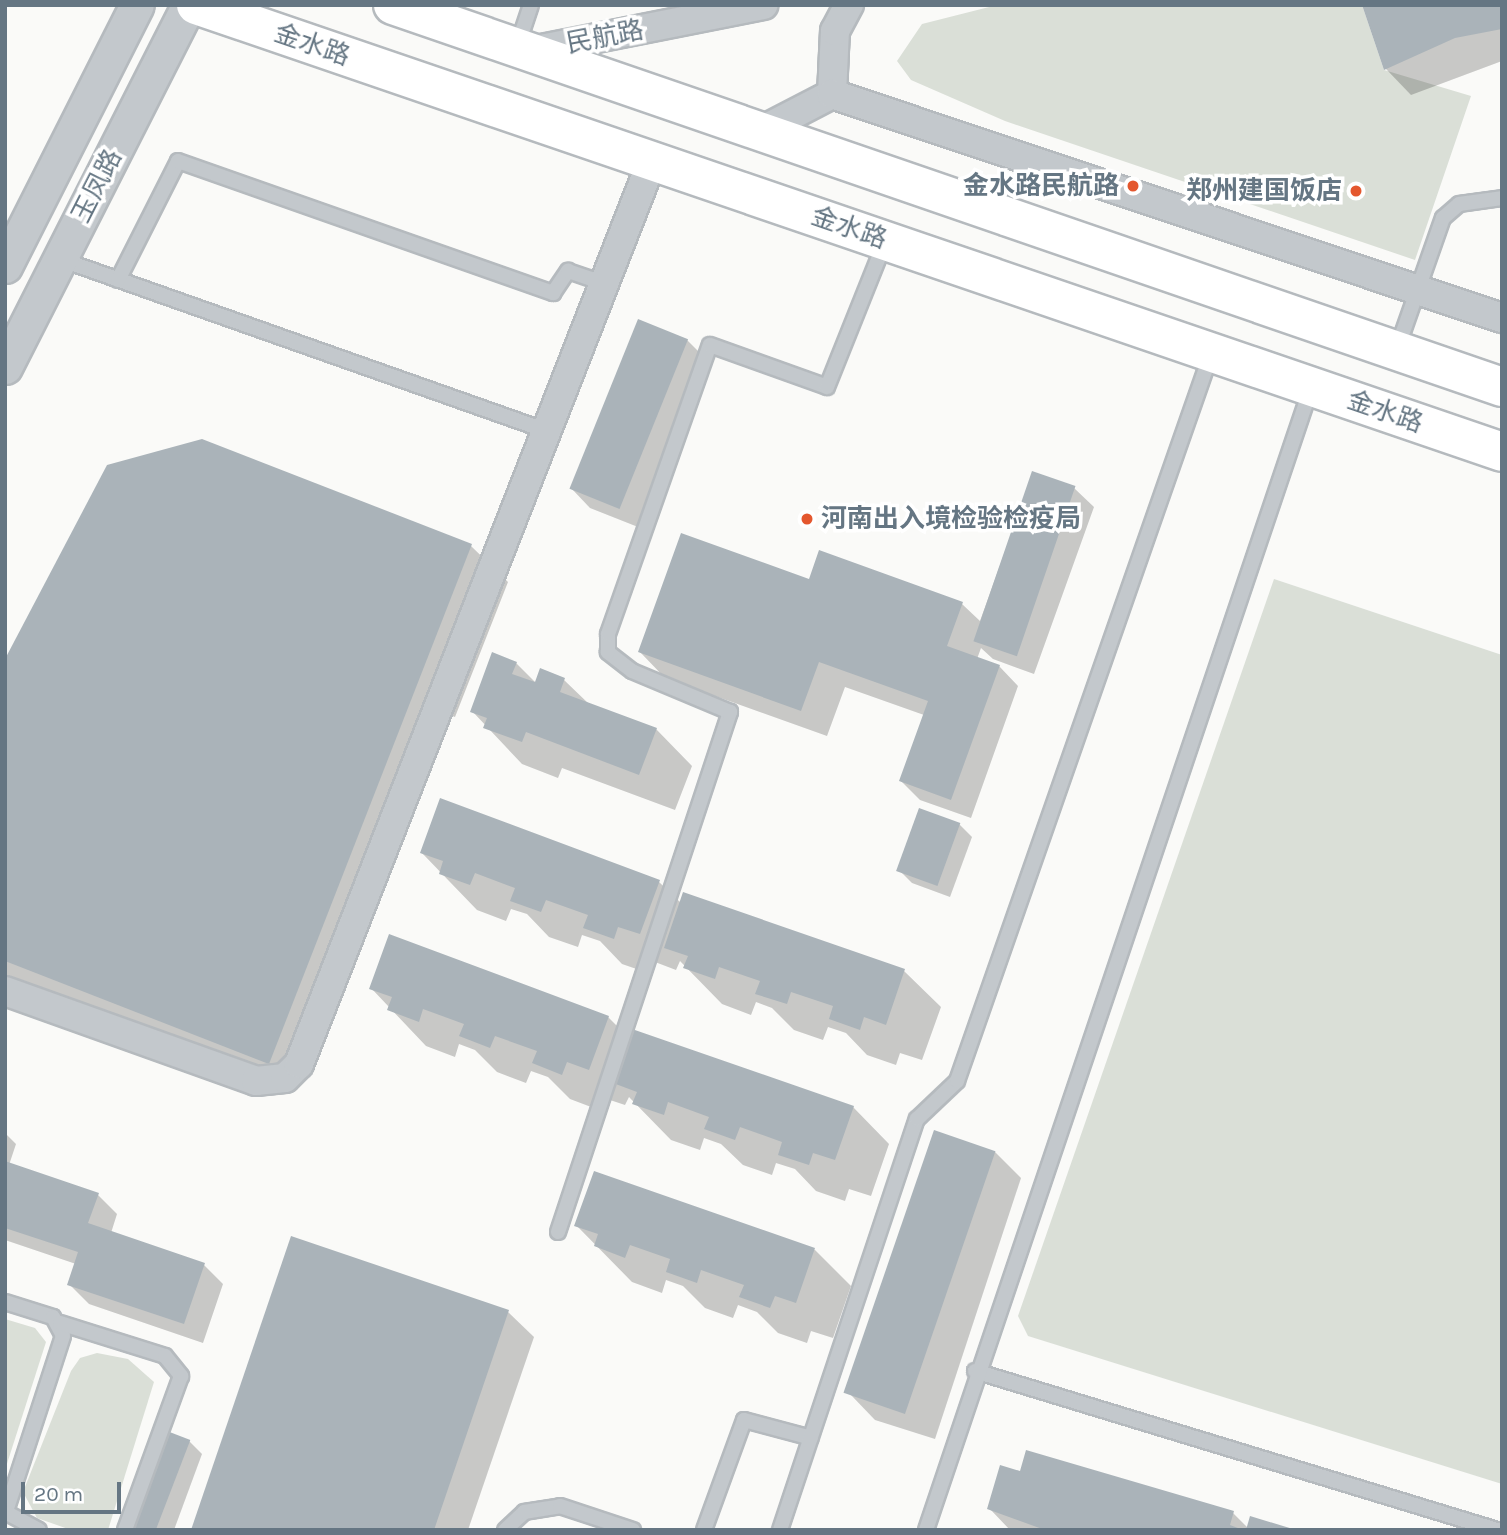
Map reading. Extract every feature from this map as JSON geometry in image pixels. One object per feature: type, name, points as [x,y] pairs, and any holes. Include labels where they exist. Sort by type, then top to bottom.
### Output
[{"type":"main road","name":"金水路","points":[[196,5],[1502,452]]},
{"type":"main road","points":[[393,5],[1502,387]]},
{"type":"street","name":"玉凤路","points":[[5,265],[137,5]]},
{"type":"street","name":"玉凤路","points":[[5,367],[189,5]]},
{"type":"street","name":"民航路","points":[[523,50],[764,5]]},
{"type":"street","points":[[832,94],[835,31],[849,5]]},
{"type":"street","points":[[761,131],[832,94],[1502,318]]},
{"type":"street","points":[[5,991],[256,1081],[285,1078],[299,1064],[652,161]]},
{"type":"lane","points":[[523,50],[531,5]]},
{"type":"lane","points":[[118,280],[178,161],[553,293],[568,271],[605,284]]},
{"type":"lane","points":[[1396,350],[1443,218],[1459,204],[1502,198]]},
{"type":"lane","points":[[558,1232],[730,712],[632,671],[608,652],[608,634],[709,345],[827,387],[885,241]]},
{"type":"lane","points":[[60,259],[547,431]]},
{"type":"lane","points":[[780,1530],[917,1119],[957,1081],[1212,353]]},
{"type":"lane","points":[[926,1530],[975,1371],[1311,387]]},
{"type":"lane","points":[[5,1301],[60,1323],[165,1356],[181,1376],[124,1530]]},
{"type":"lane","points":[[38,1530],[6,1513],[63,1336],[60,1323]]},
{"type":"lane","points":[[975,1371],[1497,1530]]},
{"type":"lane","points":[[704,1530],[744,1420],[811,1438]]},
{"type":"lane","points":[[505,1530],[524,1512],[560,1506],[633,1530]]},
{"type":"shaded area","name":"郑州建国饭店","points":[[997,5],[1362,5],[1384,70],[1471,96],[1415,260],[1005,121],[911,80],[897,61],[922,24]]},
{"type":"shaded area","points":[[1274,579],[1502,655],[1502,1484],[1028,1336],[1018,1316]]},
{"type":"shaded area","points":[[5,1319],[35,1328],[46,1342],[5,1470]]},
{"type":"shaded area","points":[[97,1353],[128,1359],[154,1382],[108,1530],[71,1530],[37,1518],[23,1492],[71,1371],[80,1358]]},
{"type":"building","points":[[1362,5],[1502,5],[1502,29],[1455,38],[1384,70]]},
{"type":"building","points":[[638,319],[688,339],[620,509],[569,489]]},
{"type":"building","points":[[202,439],[472,544],[269,1064],[5,961],[5,659],[107,465]]},
{"type":"building","points":[[1032,471],[1075,486],[1017,656],[973,641]]},
{"type":"building","points":[[681,533],[809,579],[819,550],[963,602],[947,646],[1000,665],[951,800],[899,781],[928,701],[819,662],[801,711],[638,652]]},
{"type":"building","points":[[492,652],[517,662],[512,674],[535,682],[540,668],[565,678],[560,692],[657,728],[639,775],[526,732],[522,742],[483,728],[487,718],[470,712]]},
{"type":"building","points":[[440,798],[660,880],[640,934],[618,927],[614,939],[583,928],[588,915],[546,900],[541,912],[510,901],[515,888],[475,873],[470,885],[439,874],[443,861],[420,853]]},
{"type":"building","points":[[919,808],[960,823],[937,886],[896,871]]},
{"type":"building","points":[[683,892],[905,969],[886,1025],[864,1017],[860,1030],[829,1019],[833,1006],[791,992],[787,1004],[755,994],[760,981],[719,967],[715,979],[683,968],[688,956],[664,948]]},
{"type":"building","points":[[389,934],[609,1016],[589,1070],[567,1062],[562,1075],[532,1063],[537,1051],[495,1036],[490,1048],[459,1036],[464,1024],[423,1009],[419,1022],[387,1010],[392,997],[369,989]]},
{"type":"building","points":[[632,1029],[854,1106],[835,1160],[813,1153],[809,1165],[778,1155],[782,1142],[740,1127],[735,1140],[704,1129],[709,1117],[668,1102],[664,1115],[632,1104],[637,1092],[613,1083]]},
{"type":"building","points":[[934,1130],[995,1151],[905,1414],[843,1393]]},
{"type":"building","points":[[5,1161],[99,1193],[88,1223],[205,1263],[184,1324],[67,1285],[78,1252],[5,1228]]},
{"type":"building","points":[[594,1171],[815,1248],[796,1303],[775,1296],[770,1308],[739,1297],[744,1285],[701,1270],[697,1283],[666,1272],[670,1259],[630,1245],[625,1258],[594,1246],[598,1234],[574,1226]]},
{"type":"building","points":[[291,1236],[509,1310],[434,1530],[191,1530]]},
{"type":"building","points":[[167,1431],[190,1440],[156,1530],[129,1529]]},
{"type":"building","points":[[1026,1450],[1234,1511],[1230,1525],[1243,1530],[1045,1530],[987,1509],[1000,1465],[1020,1471]]},
{"type":"building","points":[[1250,1516],[1293,1529],[1293,1530],[1246,1530]]},
{"type":"place","name":"金水路民航路","points":[[1133,186]]},
{"type":"place","name":"郑州建国饭店","points":[[1356,191]]},
{"type":"place","name":"河南出入境检验检疫局","points":[[807,519]]}]
